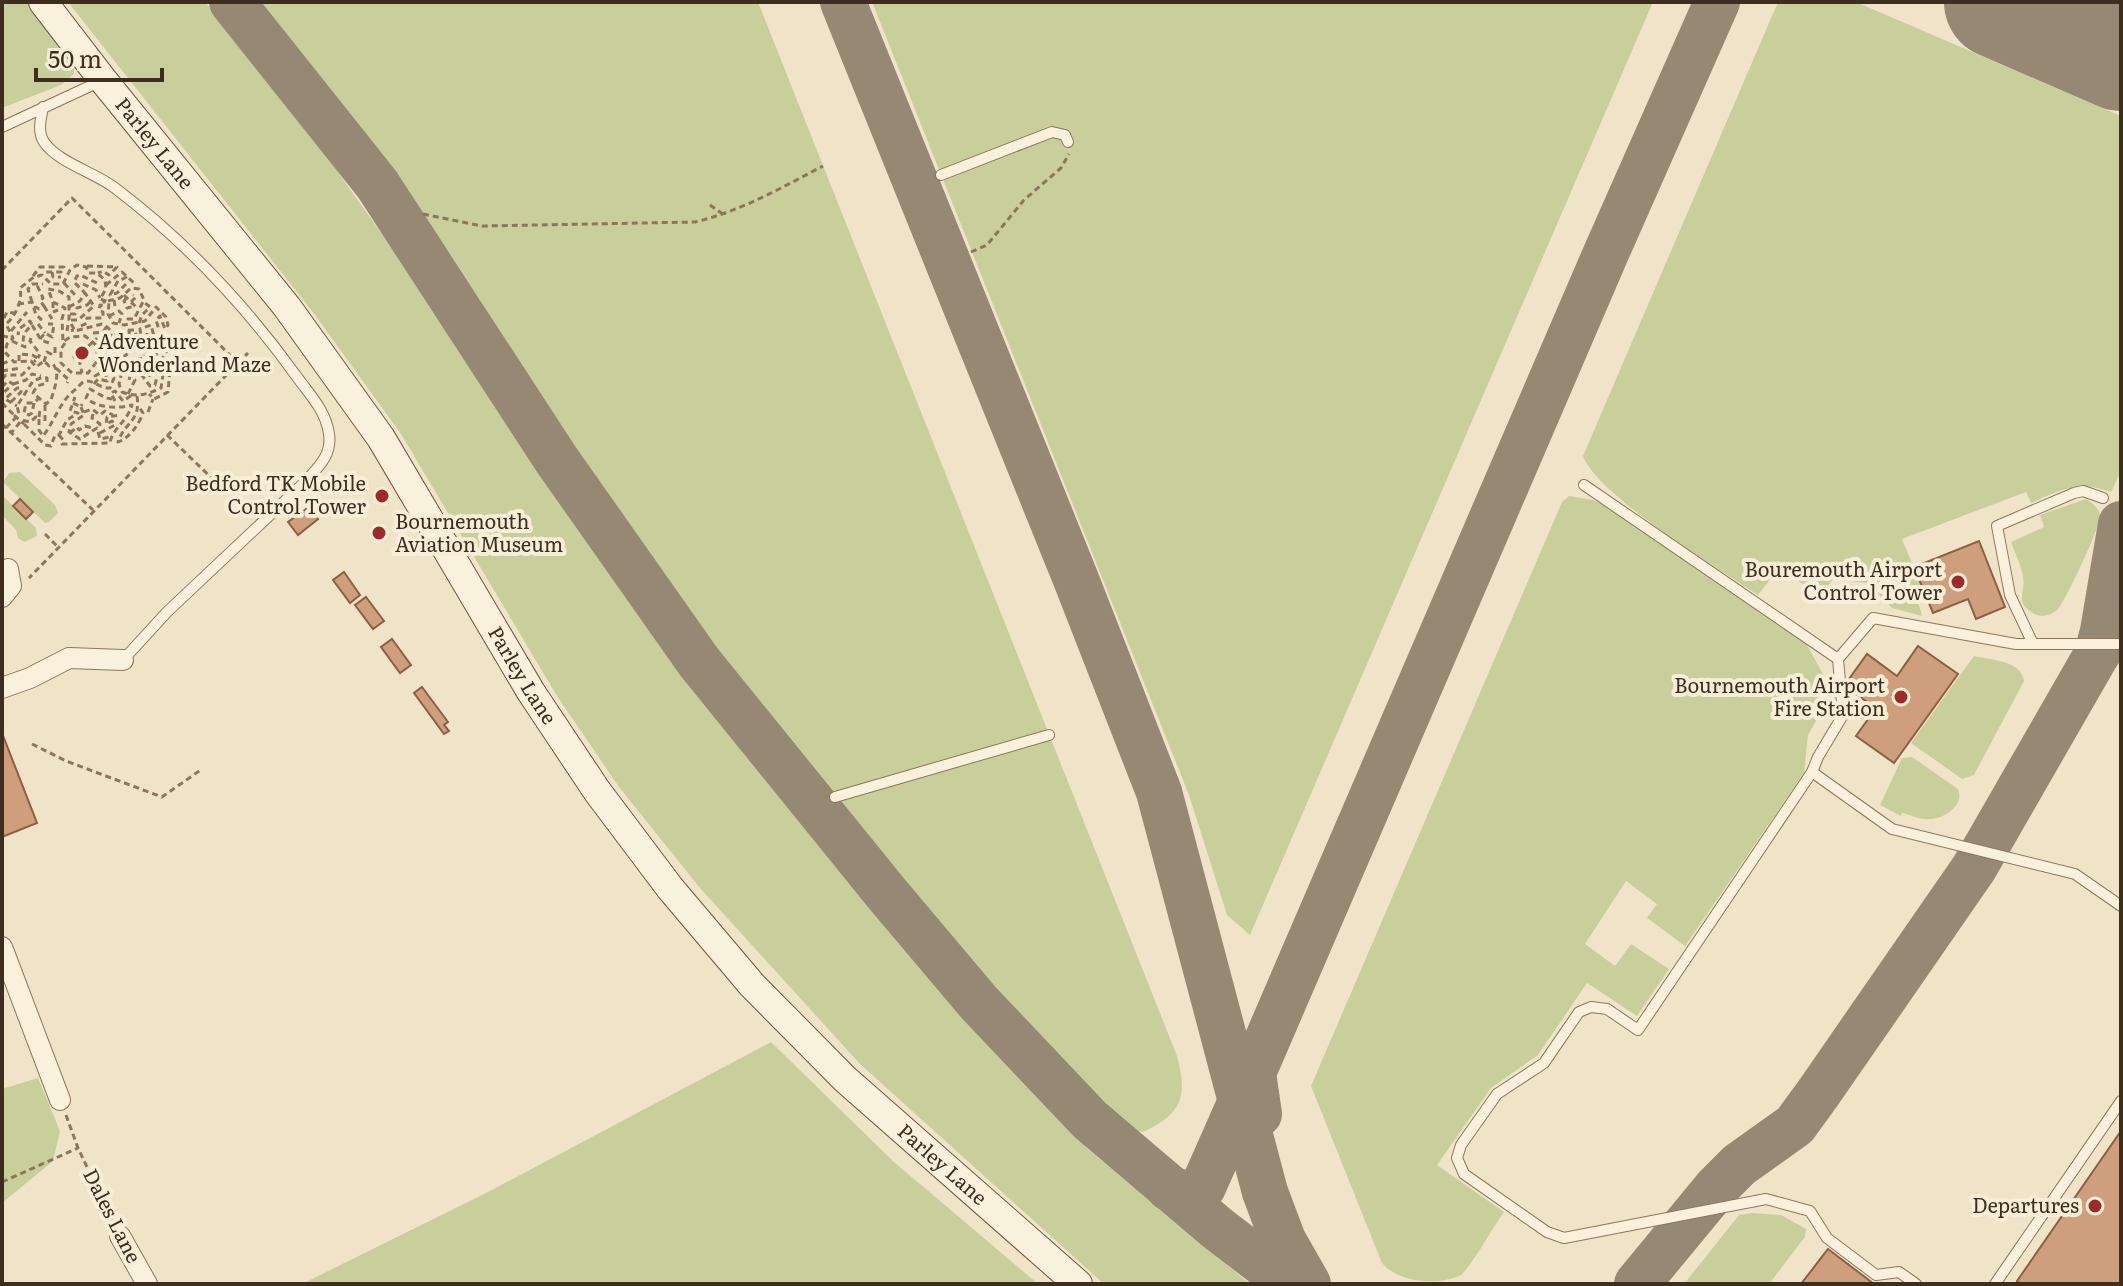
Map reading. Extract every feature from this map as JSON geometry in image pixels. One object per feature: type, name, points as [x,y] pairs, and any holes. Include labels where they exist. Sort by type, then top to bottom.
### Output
[{"type":"main road","name":"Parley Lane","points":[[43,2],[287,307],[381,438],[531,692],[597,791],[670,888],[752,985],[845,1079],[1078,1284]]},
{"type":"street","points":[[2,688],[69,658],[123,660]]},
{"type":"street","points":[[2,947],[60,1100]]},
{"type":"street","name":"Dales Lane","points":[[120,1236],[147,1284]]},
{"type":"lane","points":[[2,127],[103,80]]},
{"type":"lane","points":[[43,107],[39,131],[45,144],[111,185],[162,224],[278,350],[326,416],[330,437],[328,457],[317,469],[167,612],[123,660]]},
{"type":"lane","points":[[941,175],[1052,132],[1065,135],[1068,142]]},
{"type":"lane","points":[[1584,485],[1838,659]]},
{"type":"lane","points":[[2033,644],[2010,595],[1997,526],[2074,493],[2083,491],[2103,498]]},
{"type":"lane","points":[[1916,1284],[1899,1272],[1876,1275],[1827,1238],[1810,1211],[1766,1199],[1564,1238],[1547,1232],[1464,1174],[1457,1158],[1461,1145],[1497,1094],[1544,1063],[1579,1012],[1591,1007],[1607,1009],[1638,1030],[1812,772],[1843,715],[1838,659],[1873,618],[2016,644],[2121,644]]},
{"type":"lane","points":[[835,797],[1049,735]]},
{"type":"lane","points":[[1812,772],[1892,829],[2075,874],[2121,906]]},
{"type":"lane","points":[[1995,1284],[2121,1101]]},
{"type":"path","points":[[971,252],[987,245],[1024,200],[1061,168],[1069,153],[1068,142]]},
{"type":"path","points":[[423,214],[482,226],[695,222],[724,215],[823,166]]},
{"type":"path","points":[[2,270],[72,198],[238,363]]},
{"type":"path","points":[[710,205],[724,215]]},
{"type":"path","points":[[64,283],[70,270],[77,265],[117,267],[109,275],[103,271],[91,275],[83,266]]},
{"type":"path","points":[[6,329],[22,294],[20,288],[40,267],[64,267],[61,272],[43,272]]},
{"type":"path","points":[[52,272],[53,277],[61,277]]},
{"type":"path","points":[[106,285],[122,272],[134,283]]},
{"type":"path","points":[[98,273],[106,285],[106,300],[113,323],[139,323],[149,318],[156,307],[168,321],[168,328],[165,329],[160,316],[156,324],[168,340],[169,356]]},
{"type":"path","points":[[31,279],[42,275],[51,284],[64,283]]},
{"type":"path","points":[[69,323],[78,320],[82,313],[94,306],[74,282],[77,276],[99,284]]},
{"type":"path","points":[[126,284],[110,295],[118,281],[127,277]]},
{"type":"path","points":[[36,283],[43,284]]},
{"type":"path","points":[[36,283],[43,298],[40,301],[54,324],[52,337],[38,324],[41,319],[36,315],[28,292],[36,283]]},
{"type":"path","points":[[64,283],[76,296]]},
{"type":"path","points":[[83,284],[96,290],[115,306],[118,305]]},
{"type":"path","points":[[135,306],[127,308],[125,296],[131,288],[139,289],[144,296],[138,298]]},
{"type":"path","points":[[58,310],[53,312],[48,289],[66,295],[69,323],[74,330],[84,331],[102,324],[107,326],[111,333],[104,355],[106,360],[122,372],[155,370]]},
{"type":"path","points":[[68,305],[80,301],[85,293]]},
{"type":"path","points":[[52,299],[54,295],[57,297]]},
{"type":"path","points":[[106,300],[125,296]]},
{"type":"path","points":[[130,315],[128,319],[134,319],[138,298]]},
{"type":"path","points":[[135,306],[138,298]]},
{"type":"path","points":[[138,298],[150,307],[139,323]]},
{"type":"path","points":[[52,299],[65,308],[62,326],[65,343]]},
{"type":"path","points":[[63,299],[68,305]]},
{"type":"path","points":[[81,326],[87,323],[87,318],[103,318],[103,312],[99,310],[106,300]]},
{"type":"path","points":[[69,314],[75,314],[77,308],[91,301]]},
{"type":"path","points":[[18,304],[32,302]]},
{"type":"path","points":[[34,308],[44,306]]},
{"type":"path","points":[[109,316],[119,311],[122,314],[119,324]]},
{"type":"path","points":[[4,318],[7,312],[14,313]]},
{"type":"path","points":[[6,329],[27,312]]},
{"type":"path","points":[[50,322],[57,316]]},
{"type":"path","points":[[18,335],[19,329],[30,321],[40,339],[49,343]]},
{"type":"path","points":[[2,336],[25,347],[24,333],[32,325]]},
{"type":"path","points":[[138,337],[140,329],[151,325],[155,340],[147,339],[147,333]]},
{"type":"path","points":[[102,342],[107,326]]},
{"type":"path","points":[[6,329],[13,340]]},
{"type":"path","points":[[129,330],[133,346],[154,358],[157,353]]},
{"type":"path","points":[[116,339],[116,331],[135,330],[142,343],[148,346],[155,347],[168,340]]},
{"type":"path","points":[[112,362],[111,351],[117,352],[119,360],[130,352],[123,331]]},
{"type":"path","points":[[93,333],[103,332]]},
{"type":"path","points":[[40,339],[45,333]]},
{"type":"path","points":[[85,336],[95,340],[98,356],[88,373],[72,373],[61,363],[61,349],[70,337],[85,336]]},
{"type":"path","points":[[2,379],[6,375],[22,375],[33,366],[40,354],[31,338]]},
{"type":"path","points":[[13,340],[5,347],[4,356],[33,366],[44,362]]},
{"type":"path","points":[[83,351],[95,340]]},
{"type":"path","points":[[109,342],[126,347]]},
{"type":"path","points":[[44,362],[47,352],[55,353],[55,346]]},
{"type":"path","points":[[82,373],[79,359],[74,357],[77,349],[83,351]]},
{"type":"path","points":[[140,372],[150,386],[155,385],[155,370],[168,349]]},
{"type":"path","points":[[79,359],[85,356],[83,351]]},
{"type":"path","points":[[128,364],[146,353]]},
{"type":"path","points":[[141,365],[146,353]]},
{"type":"path","points":[[9,580],[58,547],[248,353]]},
{"type":"path","points":[[19,361],[19,354],[38,358]]},
{"type":"path","points":[[2,364],[11,360]]},
{"type":"path","points":[[44,362],[49,366],[53,364],[69,380],[67,383]]},
{"type":"path","points":[[158,363],[171,363]]},
{"type":"path","points":[[40,409],[39,430],[43,436],[68,395],[83,382],[110,388],[114,378],[108,369],[95,364]]},
{"type":"path","points":[[2,371],[21,368]]},
{"type":"path","points":[[45,403],[51,400],[57,384],[56,368]]},
{"type":"path","points":[[122,372],[122,392],[149,394],[161,388],[164,368],[170,369],[168,392],[153,399],[148,412]]},
{"type":"path","points":[[148,371],[151,379]]},
{"type":"path","points":[[45,403],[33,390],[47,383],[47,378],[32,374],[26,380],[13,384],[5,399],[17,406],[19,414],[4,426],[93,510]]},
{"type":"path","points":[[17,406],[30,385],[43,377]]},
{"type":"path","points":[[94,384],[98,379],[107,381],[107,377]]},
{"type":"path","points":[[128,378],[135,380],[132,395],[143,413],[141,420],[118,442],[120,435],[135,419],[139,407]]},
{"type":"path","points":[[2,387],[8,381],[13,384]]},
{"type":"path","points":[[120,388],[125,384]]},
{"type":"path","points":[[2,394],[21,388],[11,402]]},
{"type":"path","points":[[59,435],[65,445],[110,443],[111,437],[128,418],[132,405],[99,404],[91,402],[86,394],[90,389],[114,400],[111,393],[115,391],[123,401],[132,395]]},
{"type":"path","points":[[149,394],[153,399]]},
{"type":"path","points":[[2,403],[45,445],[51,446],[67,420],[78,413],[70,411],[75,397]]},
{"type":"path","points":[[34,403],[39,398]]},
{"type":"path","points":[[45,403],[45,421]]},
{"type":"path","points":[[73,403],[82,405],[84,412],[82,418],[68,428],[80,439],[115,425],[115,422],[106,424],[107,417],[120,415]]},
{"type":"path","points":[[150,405],[157,405]]},
{"type":"path","points":[[84,412],[88,409],[100,415],[105,411],[113,415]]},
{"type":"path","points":[[95,411],[92,418],[100,424],[100,439],[111,437]]},
{"type":"path","points":[[11,433],[22,420],[33,423],[39,417]]},
{"type":"path","points":[[67,439],[74,428],[85,426],[98,430]]},
{"type":"path","points":[[91,433],[95,437]]},
{"type":"path","points":[[167,435],[221,487]]},
{"type":"path","points":[[45,534],[58,547]]},
{"type":"path","points":[[32,744],[66,761],[162,797],[202,769]]},
{"type":"path","name":"Dales Lane","points":[[60,1100],[78,1148],[120,1236]]},
{"type":"path","points":[[2,1182],[78,1148]]},
{"type":"green space","points":[[2,2],[30,2],[74,61],[74,74],[61,85],[2,108]]},
{"type":"green space","points":[[68,2],[205,2],[298,116],[436,310],[549,486],[671,659],[825,853],[960,1012],[1087,1148],[1250,1284],[1104,1284],[860,1064],[700,888],[619,787],[557,696],[401,434],[315,315]]},
{"type":"green space","points":[[261,2],[758,2],[1177,1056],[1181,1093],[1179,1103],[1166,1118],[1143,1132],[1128,1129],[994,986],[803,760],[626,524],[396,176]]},
{"type":"green space","points":[[872,2],[1653,2],[1250,935],[1227,915],[1189,795]]},
{"type":"green space","points":[[1778,2],[1856,2],[2121,116],[2121,471],[2111,492],[2089,487],[2070,488],[2031,503],[2026,492],[1902,539],[1926,597],[1918,601],[1922,616],[1892,608],[1867,583],[1833,579],[1821,596],[1779,568],[1758,595],[1634,510],[1593,472],[1583,456]]},
{"type":"green space","points":[[20,472],[55,505],[58,513],[49,522],[45,523],[3,482],[9,473]]},
{"type":"green space","points":[[2,495],[36,528],[37,536],[24,542],[18,538],[16,530],[2,515]]},
{"type":"green space","points":[[1569,496],[1593,500],[1609,507],[1806,643],[1829,685],[1825,691],[1828,700],[1808,735],[1804,773],[1685,946],[1647,918],[1657,904],[1626,881],[1585,944],[1615,966],[1631,944],[1669,969],[1637,1016],[1587,983],[1538,1055],[1491,1088],[1437,1165],[1504,1212],[1461,1275],[1441,1281],[1419,1281],[1398,1275],[1382,1263],[1311,1086],[1562,502]]},
{"type":"green space","points":[[2086,499],[2100,515],[2088,550],[2058,609],[2047,615],[2035,614],[2022,602],[2023,577],[2011,542],[2044,527],[2040,515]]},
{"type":"green space","points":[[1974,656],[2011,665],[2022,674],[2024,681],[1974,775],[1962,779],[1911,743]]},
{"type":"green space","points":[[1912,757],[1958,789],[1959,800],[1947,814],[1930,819],[1902,813],[1901,816],[1880,805],[1902,758]]},
{"type":"green space","points":[[771,1042],[894,1162],[1038,1284],[302,1284],[488,1192]]},
{"type":"green space","points":[[38,1078],[60,1131],[53,1161],[2,1203],[2,1089]]},
{"type":"green space","points":[[1739,1215],[1781,1215],[1806,1229],[1805,1237],[1769,1284],[1684,1284]]},
{"type":"building","points":[[20,499],[33,512],[26,519],[13,506]]},
{"type":"building","points":[[309,507],[318,519],[298,535],[288,522]]},
{"type":"building","name":"Bouremouth Airport Control Tower","points":[[1979,541],[2005,607],[1976,619],[1968,599],[1933,613],[1914,567]]},
{"type":"building","points":[[344,572],[360,595],[350,603],[333,580]]},
{"type":"building","points":[[366,597],[384,621],[373,629],[355,605]]},
{"type":"building","points":[[392,639],[411,665],[400,673],[381,647]]},
{"type":"building","name":"Bournemouth Airport Fire Station","points":[[1918,646],[1958,674],[1894,763],[1856,736],[1876,708],[1844,686],[1867,654],[1897,676]]},
{"type":"building","points":[[422,687],[448,722],[444,725],[449,731],[444,734],[414,693]]},
{"type":"building","points":[[2,733],[37,823],[2,837]]},
{"type":"building","name":"Departures","points":[[2121,1131],[2121,1284],[2021,1284],[2017,1281]]},
{"type":"building","points":[[1828,1249],[1874,1284],[1801,1284]]},
{"type":"taxiway","points":[[232,2],[377,184],[556,459],[699,662],[887,894],[979,1003],[1090,1120],[1217,1228],[1290,1284]]},
{"type":"taxiway","points":[[843,2],[1159,792],[1265,1192],[1283,1240],[1308,1284]]},
{"type":"taxiway","points":[[1259,1114],[1253,1073],[1717,2]]},
{"type":"taxiway","points":[[2097,654],[2121,524]]},
{"type":"taxiway","points":[[1637,1284],[1717,1187],[1739,1165],[1795,1125],[1974,868],[2097,654],[2121,622]]},
{"type":"taxiway","points":[[1169,1188],[1186,1193],[1203,1187],[1245,1092]]},
{"type":"runway","points":[[2001,2],[2121,54]]},
{"type":"place","name":"Adventure Wonderland Maze","points":[[82,353]]},
{"type":"place","name":"Bedford TK Mobile Control Tower","points":[[382,496]]},
{"type":"place","name":"Bournemouth Aviation Museum","points":[[379,533]]},
{"type":"place","name":"Bouremouth Airport Control Tower","points":[[1958,582]]},
{"type":"place","name":"Bournemouth Airport Fire Station","points":[[1901,697]]},
{"type":"place","name":"Departures","points":[[2095,1206]]}]
